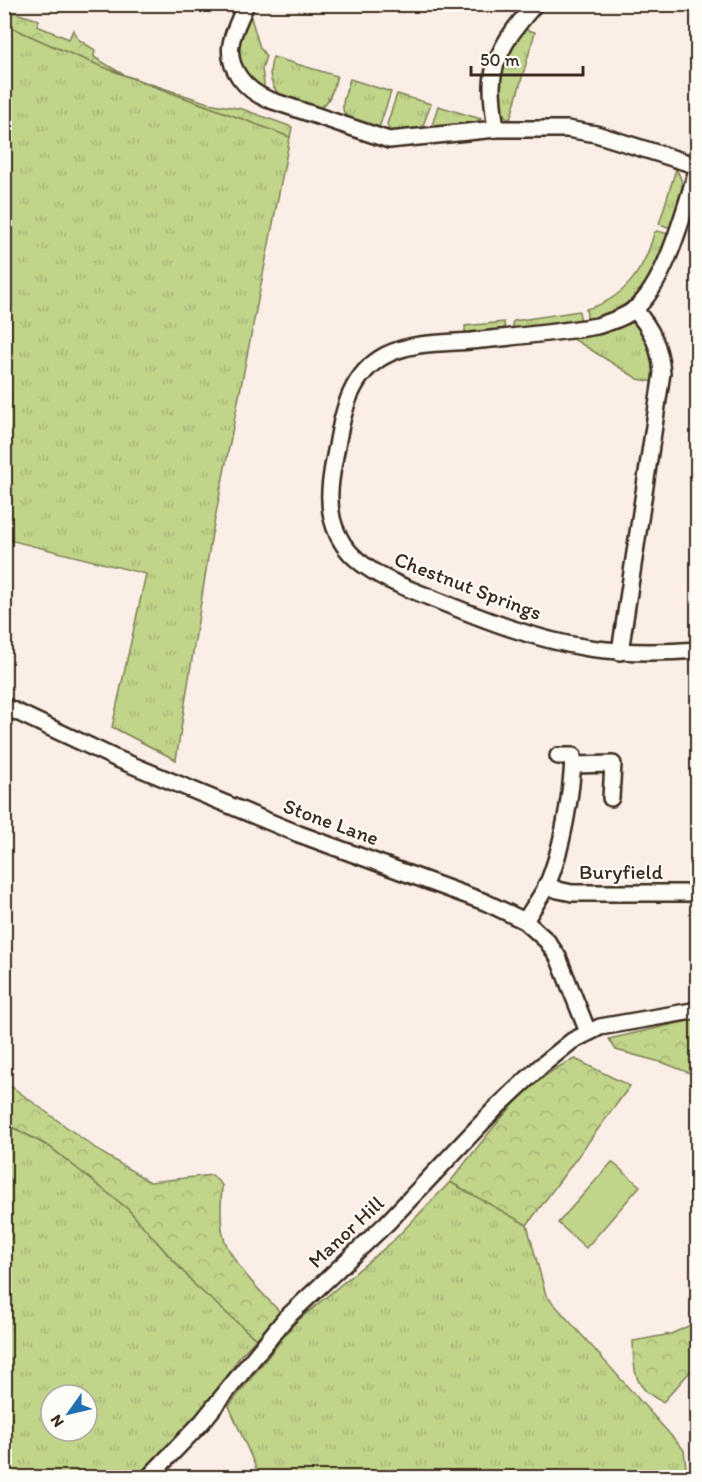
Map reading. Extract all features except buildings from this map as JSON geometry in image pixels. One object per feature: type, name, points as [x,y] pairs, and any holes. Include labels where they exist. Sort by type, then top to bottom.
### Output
[{"type":"street","name":"Chestnut Springs","points":[[246,4],[231,46],[234,68],[251,90],[267,99],[389,140],[496,129],[547,128],[582,131],[698,167],[672,246],[660,272],[634,309],[619,318],[597,326],[418,345],[388,354],[373,363],[361,374],[349,394],[339,436],[329,498],[332,519],[338,536],[350,553],[368,568],[394,583],[455,608],[532,634],[582,647],[620,652],[657,653],[698,650]]},
{"type":"street","points":[[496,129],[492,84],[494,70],[509,36],[535,4]]},
{"type":"street","points":[[620,652],[662,373],[655,339],[650,328],[634,309]]},
{"type":"street","name":"Stone Lane","points":[[4,705],[115,758],[299,834],[485,902],[525,921],[547,941],[558,957],[588,1032]]},
{"type":"street","points":[[558,756],[573,756],[573,765],[613,764],[611,798]]},
{"type":"street","name":"Buryfield","points":[[525,921],[546,885],[554,865],[566,816],[573,765]]},
{"type":"street","name":"Buryfield","points":[[546,885],[572,893],[698,893]]},
{"type":"street","name":"Manor Hill","points":[[148,1478],[202,1422],[285,1319],[415,1195],[522,1083],[572,1041],[588,1032],[611,1024],[698,1010]]},
{"type":"green space","points":[[5,10],[39,20],[37,26],[69,39],[73,30],[78,39],[95,50],[94,57],[124,75],[5,24]]},
{"type":"green space","points":[[250,14],[260,48],[266,56],[262,69],[265,92],[246,74],[238,58],[238,48]]},
{"type":"green space","points":[[5,24],[111,70],[290,137],[211,539],[176,760],[112,727],[146,574],[5,539]]},
{"type":"green space","points":[[523,29],[535,32],[510,120],[502,112],[499,89],[506,62]]},
{"type":"green space","points":[[273,57],[337,76],[333,90],[324,105],[318,108],[312,107],[281,97],[274,88],[271,78],[270,68]]},
{"type":"green space","points":[[125,75],[208,103],[242,109],[292,127],[290,137],[254,123]]},
{"type":"green space","points":[[350,79],[391,92],[379,128],[356,121],[345,114],[343,102]]},
{"type":"green space","points":[[397,94],[431,104],[421,131],[393,132],[389,130],[387,124]]},
{"type":"green space","points":[[438,106],[481,119],[469,126],[431,129]]},
{"type":"green space","points":[[676,169],[682,184],[682,191],[671,228],[659,224]]},
{"type":"green space","points":[[657,231],[669,234],[650,279],[631,300],[588,322],[586,309],[611,298],[631,281],[645,259],[654,233]]},
{"type":"green space","points":[[579,311],[581,323],[514,330],[512,323],[514,321]]},
{"type":"green space","points":[[504,322],[505,331],[465,335],[465,326]]},
{"type":"green space","points":[[627,322],[638,326],[647,337],[654,361],[655,382],[638,379],[570,337],[597,333]]},
{"type":"green space","points":[[697,1019],[697,1076],[664,1063],[616,1050],[609,1039]]},
{"type":"green space","points":[[575,1059],[630,1086],[527,1225],[450,1182],[506,1112],[523,1095],[539,1080]]},
{"type":"green space","points":[[4,1081],[102,1153],[150,1182],[212,1175],[222,1185],[221,1208],[224,1240],[232,1256],[281,1313],[256,1339],[196,1286],[128,1209],[50,1147],[5,1123]]},
{"type":"green space","points":[[4,1123],[50,1147],[128,1209],[196,1286],[256,1339],[240,1356],[208,1407],[141,1477],[5,1477]]},
{"type":"green space","points":[[612,1162],[640,1186],[586,1248],[558,1223]]},
{"type":"green space","points":[[450,1182],[527,1225],[546,1295],[684,1450],[687,1477],[260,1477],[229,1406],[294,1324],[393,1241]]},
{"type":"green space","points":[[697,1322],[697,1364],[663,1402],[653,1397],[637,1378],[633,1341],[671,1334]]}]
